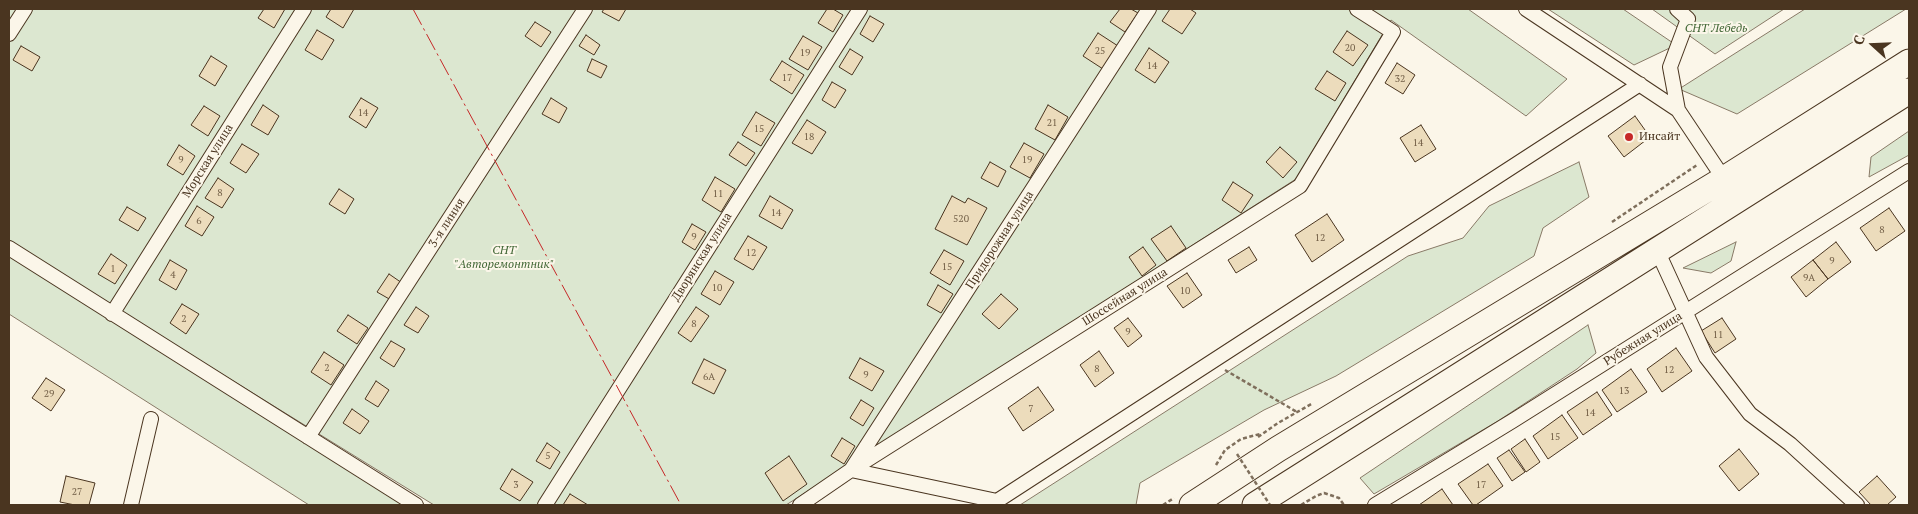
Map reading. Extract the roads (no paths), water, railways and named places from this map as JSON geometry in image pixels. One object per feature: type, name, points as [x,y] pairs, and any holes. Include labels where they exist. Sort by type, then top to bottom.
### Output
[{"type":"highway","points":[[1192,505],[1278,449],[1724,179],[1909,62]]},
{"type":"highway","points":[[1255,505],[1909,91]]},
{"type":"street","points":[[9,34],[25,9]]},
{"type":"street","name":"Морская улица","points":[[112,314],[304,9]]},
{"type":"street","name":"3-я линия","points":[[308,437],[585,9]]},
{"type":"street","name":"Дворянская улица","points":[[545,505],[860,9]]},
{"type":"street","name":"Придорожная улица","points":[[851,470],[1149,9]]},
{"type":"street","name":"Шоссейная улица","points":[[800,505],[851,470],[1300,186],[1393,32],[1357,9]]},
{"type":"street","points":[[1526,9],[1678,110],[1724,179]]},
{"type":"street","points":[[1677,9],[1688,19],[1670,67],[1678,110]]},
{"type":"street","points":[[851,470],[997,501],[1640,84]]},
{"type":"street","name":"Рубежная улица","points":[[1375,505],[1686,313],[1909,171]]},
{"type":"street","points":[[9,248],[416,505]]},
{"type":"street","points":[[1657,250],[1706,357],[1750,414],[1790,444],[1856,505]]},
{"type":"street","points":[[131,505],[151,419]]},
{"type":"place","name":"Инсайт","points":[[1629,137]]},
{"type":"park label","name":"СНТ Лебедь","points":[[1716,29]]},
{"type":"park label","name":"СНТ \"Авторемонтник\"","points":[[504,258]]}]
